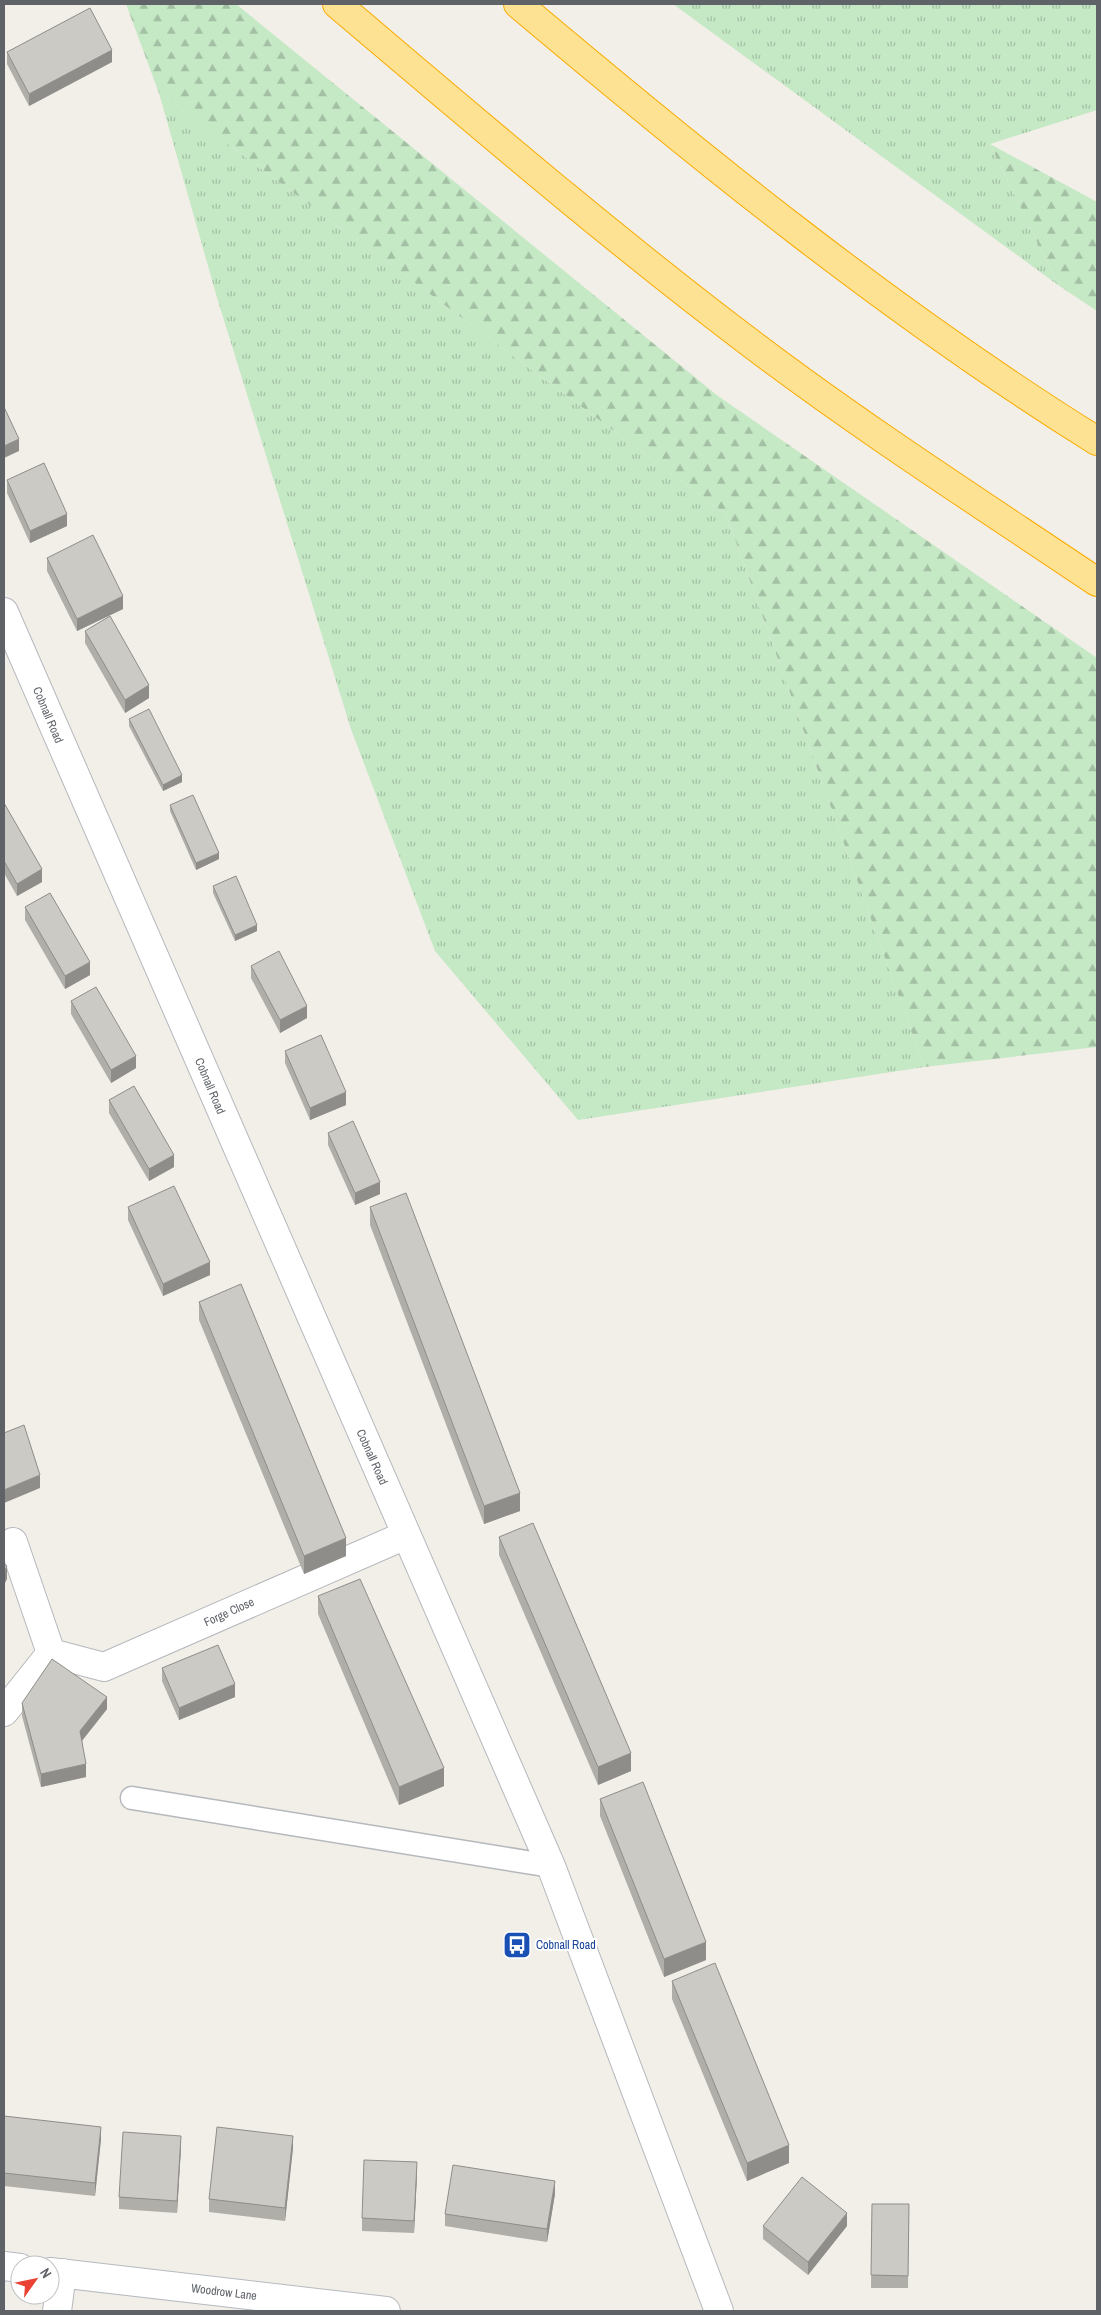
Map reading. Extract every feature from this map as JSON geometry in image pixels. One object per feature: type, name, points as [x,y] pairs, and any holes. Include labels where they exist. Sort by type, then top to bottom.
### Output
[{"type":"highway","points":[[337,4],[541,177],[752,345],[868,429],[1097,582]]},
{"type":"highway","points":[[518,4],[632,100],[842,264],[1024,396],[1097,441]]},
{"type":"street","name":"Cobnall Road","points":[[4,612],[551,1866],[719,2311]]},
{"type":"street","name":"Forge Close","points":[[50,1652],[104,1667],[406,1535]]},
{"type":"street","points":[[4,1712],[50,1652],[13,1542]]},
{"type":"street","name":"Woodrow Lane","points":[[60,2272],[386,2311]]},
{"type":"lane","points":[[132,1798],[551,1866]]},
{"type":"green space","points":[[126,4],[236,4],[718,396],[1097,658],[1097,1047],[924,1067],[726,514],[159,93]]},
{"type":"green space","points":[[673,4],[1097,4],[1097,110],[990,144],[1058,285]]},
{"type":"green space","points":[[159,93],[726,514],[924,1067],[578,1120],[435,951],[351,729],[218,301]]},
{"type":"green space","points":[[990,144],[1097,202],[1097,311],[1058,285]]},
{"type":"building","points":[[90,8],[112,50],[29,94],[7,52]]},
{"type":"building","points":[[4,407],[19,439],[4,446]]},
{"type":"building","points":[[44,463],[67,514],[30,531],[7,480]]},
{"type":"building","points":[[93,535],[123,596],[77,619],[47,558]]},
{"type":"building","points":[[110,616],[149,685],[125,700],[85,631]]},
{"type":"building","points":[[149,709],[182,775],[163,785],[129,719]]},
{"type":"building","points":[[193,795],[219,853],[196,863],[170,805]]},
{"type":"building","points":[[4,803],[42,869],[17,884],[4,861]]},
{"type":"building","points":[[236,876],[257,925],[235,935],[213,886]]},
{"type":"building","points":[[50,893],[90,962],[65,976],[25,907]]},
{"type":"building","points":[[279,951],[307,1006],[280,1020],[251,966]]},
{"type":"building","points":[[96,987],[136,1056],[111,1070],[71,1001]]},
{"type":"building","points":[[321,1035],[346,1092],[310,1108],[285,1051]]},
{"type":"building","points":[[134,1086],[174,1155],[149,1169],[109,1100]]},
{"type":"building","points":[[353,1121],[380,1182],[355,1193],[328,1133]]},
{"type":"building","points":[[174,1186],[210,1262],[163,1284],[128,1207]]},
{"type":"building","points":[[406,1193],[520,1493],[484,1506],[370,1207]]},
{"type":"building","points":[[241,1284],[346,1538],[304,1556],[199,1302]]},
{"type":"building","points":[[24,1425],[40,1475],[4,1490],[4,1433]]},
{"type":"building","points":[[533,1523],[631,1753],[598,1767],[499,1537]]},
{"type":"building","points":[[360,1579],[444,1768],[399,1787],[318,1596]]},
{"type":"building","points":[[218,1645],[235,1684],[179,1708],[162,1668]]},
{"type":"building","points":[[52,1659],[107,1697],[80,1731],[86,1764],[41,1774],[22,1703]]},
{"type":"building","points":[[643,1782],[706,1942],[664,1959],[600,1799]]},
{"type":"building","points":[[715,1963],[789,2145],[747,2163],[672,1981]]},
{"type":"building","points":[[4,2116],[101,2127],[95,2183],[4,2173]]},
{"type":"building","points":[[217,2127],[293,2136],[285,2208],[209,2199]]},
{"type":"building","points":[[123,2132],[181,2136],[177,2201],[119,2197]]},
{"type":"building","points":[[364,2160],[417,2162],[414,2221],[362,2218]]},
{"type":"building","points":[[453,2165],[555,2181],[547,2229],[445,2214]]},
{"type":"building","points":[[802,2177],[847,2213],[808,2262],[763,2226]]},
{"type":"building","points":[[872,2204],[909,2204],[908,2276],[871,2275]]},
{"type":"place","name":"Cobnall Road","points":[[517,1945]]}]
